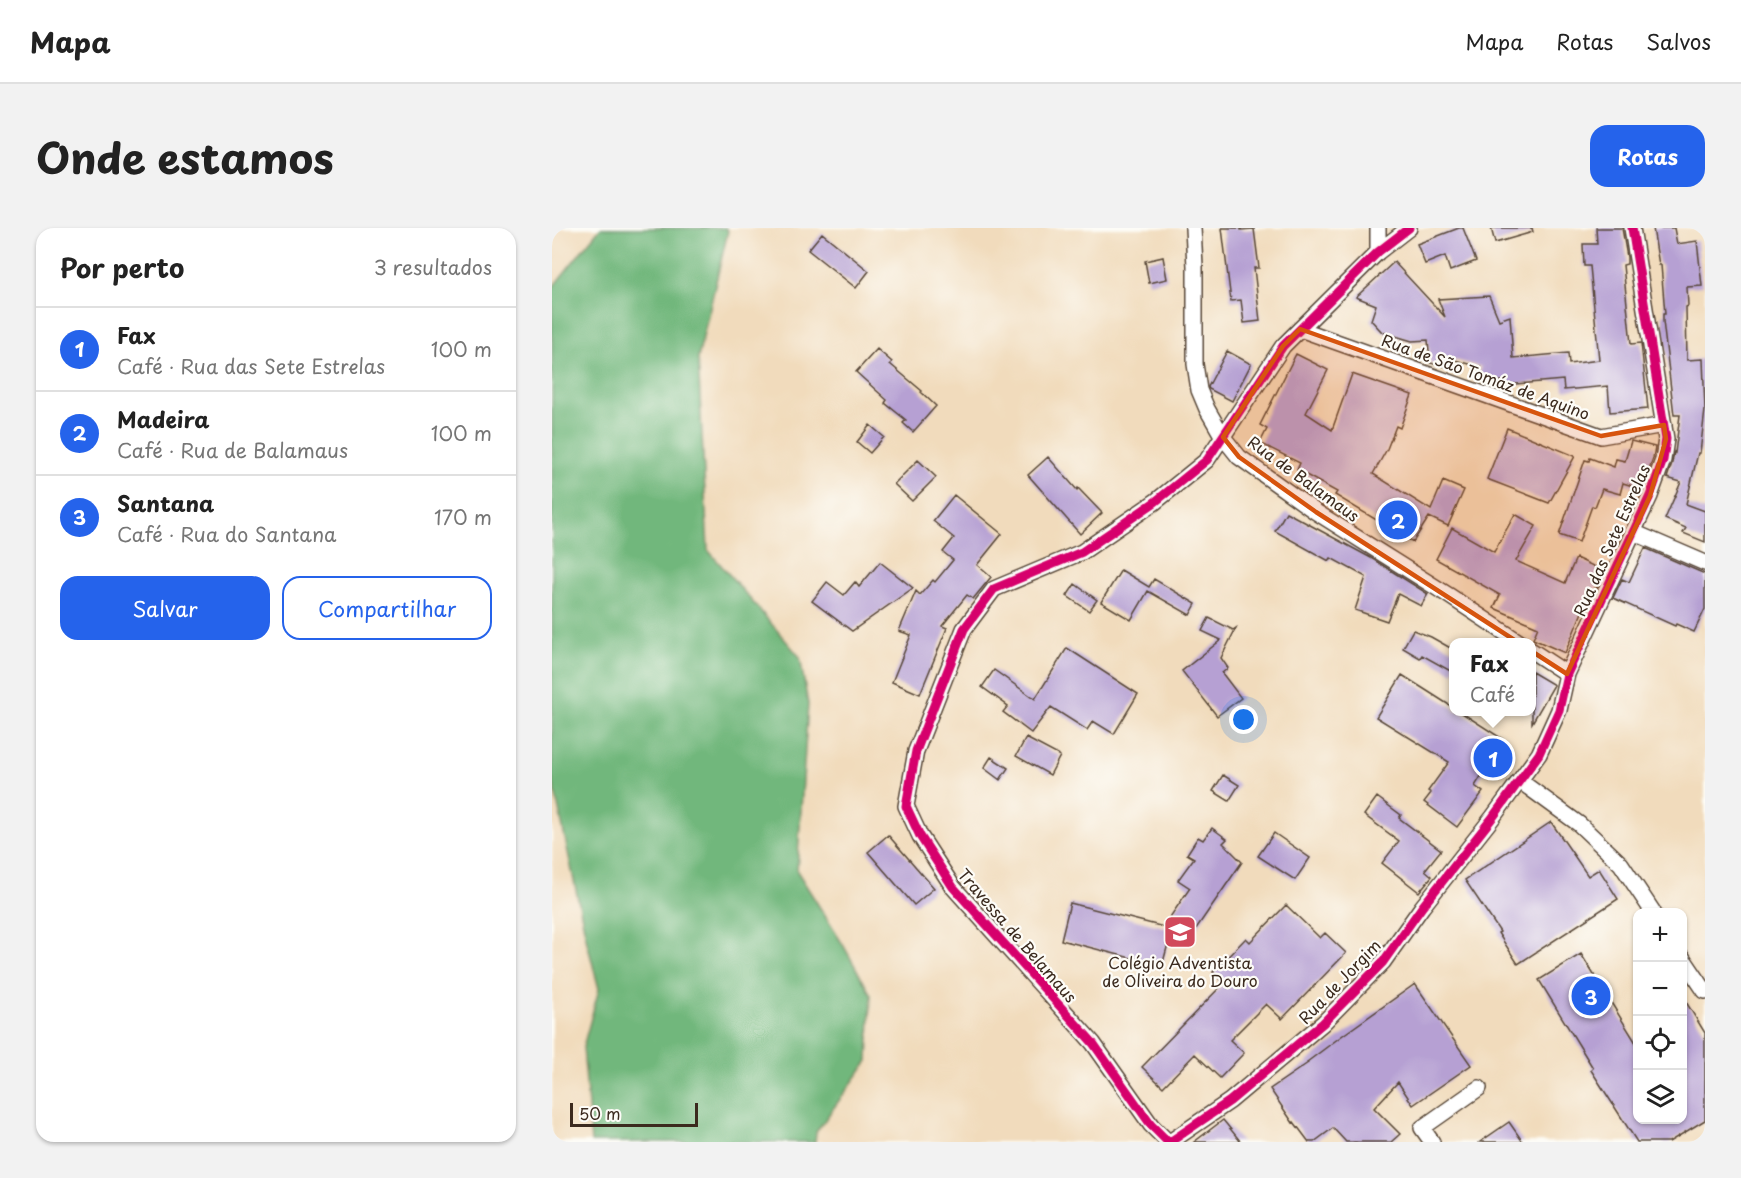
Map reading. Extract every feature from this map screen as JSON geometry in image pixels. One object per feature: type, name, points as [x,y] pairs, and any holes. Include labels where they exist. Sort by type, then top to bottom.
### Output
[{"type":"street","name":"Rua de Balamaus","points":[[1193,228],[1195,364],[1199,390],[1223,437],[1239,457],[1316,512],[1513,638]]},
{"type":"street","points":[[1378,228],[1378,252]]},
{"type":"street","name":"Travessa de Belamaus","points":[[1169,1142],[1151,1125],[1093,1043],[953,887],[920,836],[906,806],[916,751],[964,629],[994,589],[1082,552],[1155,502],[1207,460],[1283,346],[1378,252],[1409,228]]},
{"type":"street","name":"Rua das Sete Estrelas","points":[[1520,781],[1539,754],[1559,710],[1567,674],[1650,496],[1663,460],[1666,439],[1632,228]]},
{"type":"street","name":"Rua de São Tomáz de Aquino","points":[[1300,330],[1601,436],[1664,425]]},
{"type":"street","points":[[1633,532],[1705,563]]},
{"type":"street","points":[[1536,654],[1567,674]]},
{"type":"street","points":[[1520,781],[1579,824],[1621,864],[1650,908]]},
{"type":"street","name":"Rua de Jorgim","points":[[1169,1142],[1230,1101],[1323,1023],[1383,962],[1422,907],[1520,781]]},
{"type":"street","points":[[1686,962],[1705,991]]},
{"type":"street","points":[[1432,1142],[1422,1128],[1479,1088]]},
{"type":"highlighted area","points":[[1300,329],[1601,436],[1664,425],[1666,439],[1650,496],[1567,674],[1316,512],[1239,457],[1223,437],[1283,346]]},
{"type":"green space","points":[[600,228],[726,228],[728,231],[698,358],[708,550],[800,657],[808,704],[797,871],[871,995],[868,1061],[816,1132],[815,1142],[591,1142],[583,1047],[599,989],[552,777],[552,288]]},
{"type":"building","points":[[1222,228],[1254,229],[1259,268],[1254,268],[1260,321],[1244,323],[1241,300],[1231,301]]},
{"type":"building","points":[[1463,228],[1476,261],[1450,271],[1445,256],[1425,264],[1417,244]]},
{"type":"building","points":[[1491,228],[1532,228],[1533,232],[1495,243]]},
{"type":"building","points":[[1596,228],[1622,228],[1627,257],[1627,264],[1623,265],[1631,344],[1641,343],[1648,409],[1610,412],[1608,386],[1564,390],[1563,380],[1504,385],[1505,381],[1478,380],[1481,367],[1447,358],[1448,367],[1430,363],[1428,340],[1412,341],[1382,332],[1371,320],[1376,305],[1356,297],[1394,262],[1445,317],[1438,299],[1489,296],[1499,320],[1510,316],[1513,358],[1568,353],[1569,364],[1599,360],[1590,266],[1584,266],[1583,244],[1597,244]]},
{"type":"building","points":[[1653,228],[1674,228],[1677,244],[1697,241],[1702,286],[1687,287],[1687,360],[1703,359],[1705,410],[1700,453],[1698,453],[1686,504],[1705,511],[1705,542],[1683,533],[1686,528],[1665,519],[1681,482],[1667,478],[1675,453],[1680,415],[1674,415],[1663,321],[1663,314],[1665,314],[1661,265],[1659,265]]},
{"type":"building","points":[[822,233],[869,271],[856,288],[808,250]]},
{"type":"building","points":[[1163,257],[1167,279],[1149,283],[1145,261]]},
{"type":"building","points":[[877,349],[936,406],[913,432],[903,423],[906,420],[885,403],[887,400],[856,372]]},
{"type":"building","points":[[1227,351],[1251,364],[1232,401],[1208,387]]},
{"type":"building","points":[[1296,354],[1328,370],[1306,413],[1332,430],[1352,374],[1412,395],[1400,428],[1396,426],[1387,449],[1373,474],[1431,510],[1443,481],[1464,490],[1448,526],[1429,517],[1413,542],[1335,495],[1337,492],[1297,470],[1300,463],[1260,443],[1267,429],[1260,425]]},
{"type":"building","points":[[870,425],[884,437],[870,453],[857,442]]},
{"type":"building","points":[[1507,428],[1575,456],[1549,503],[1487,479]]},
{"type":"building","points":[[1631,441],[1655,447],[1642,489],[1623,483],[1620,494],[1602,489],[1595,507],[1592,506],[1579,542],[1559,535],[1585,460],[1589,461],[1590,458],[1614,467],[1616,459],[1625,461]]},
{"type":"building","points":[[1048,457],[1077,490],[1078,488],[1102,513],[1080,534],[1028,475]]},
{"type":"building","points":[[918,460],[936,477],[912,501],[894,484]]},
{"type":"building","points":[[954,495],[1002,534],[977,565],[991,577],[973,599],[967,595],[942,626],[947,628],[920,694],[892,682],[911,635],[899,631],[916,591],[920,595],[933,580],[935,582],[953,560],[943,552],[954,538],[933,521]]},
{"type":"building","points":[[1286,512],[1371,558],[1428,594],[1421,606],[1398,594],[1387,621],[1355,610],[1366,577],[1331,558],[1329,561],[1275,531]]},
{"type":"building","points":[[1515,514],[1536,526],[1516,561],[1565,583],[1576,558],[1604,571],[1585,605],[1565,653],[1533,638],[1538,627],[1494,608],[1500,595],[1436,559],[1452,528],[1494,552]]},
{"type":"building","points":[[1645,548],[1705,574],[1705,609],[1694,632],[1676,624],[1675,626],[1613,598],[1622,579],[1629,582]]},
{"type":"building","points":[[880,562],[913,588],[852,631],[812,601],[827,582],[844,595],[855,582],[859,587]]},
{"type":"building","points":[[1121,570],[1149,587],[1154,579],[1196,604],[1190,615],[1148,591],[1131,620],[1101,602]]},
{"type":"building","points":[[1075,584],[1097,600],[1089,611],[1067,596]]},
{"type":"building","points":[[1209,618],[1233,630],[1236,628],[1221,658],[1228,668],[1222,673],[1241,698],[1217,716],[1182,671],[1221,640],[1202,631]]},
{"type":"building","points":[[1413,630],[1431,637],[1449,647],[1449,670],[1422,655],[1420,658],[1403,648]]},
{"type":"building","points":[[1067,648],[1138,694],[1114,734],[1093,721],[1087,730],[1051,707],[1031,733],[1003,712],[1008,706],[982,687],[994,670],[1035,699]]},
{"type":"building","points":[[1536,674],[1554,685],[1532,723],[1532,716],[1536,716]]},
{"type":"building","points":[[1402,675],[1449,705],[1449,716],[1467,716],[1504,740],[1475,786],[1483,792],[1457,827],[1424,802],[1431,793],[1428,791],[1449,762],[1376,717]]},
{"type":"building","points":[[1026,738],[1060,756],[1050,775],[1016,756]]},
{"type":"building","points":[[991,757],[1008,768],[1000,780],[984,768]]},
{"type":"building","points":[[1223,775],[1239,785],[1229,801],[1213,791]]},
{"type":"building","points":[[1377,797],[1401,815],[1399,818],[1441,850],[1425,870],[1432,876],[1419,892],[1382,863],[1399,841],[1364,815]]},
{"type":"building","points":[[1551,822],[1588,876],[1599,869],[1618,899],[1518,964],[1498,933],[1500,932],[1465,880]]},
{"type":"building","points":[[1212,828],[1227,839],[1223,843],[1242,862],[1191,936],[1168,920],[1190,888],[1178,880],[1194,858],[1187,854],[1198,837],[1203,840]]},
{"type":"building","points":[[1274,833],[1310,858],[1295,880],[1258,856]]},
{"type":"building","points":[[888,835],[934,888],[914,905],[868,852]]},
{"type":"building","points":[[1070,903],[1172,929],[1162,966],[1061,940]]},
{"type":"building","points":[[1286,905],[1320,938],[1325,933],[1346,953],[1282,1019],[1266,1004],[1230,1040],[1244,1053],[1220,1078],[1195,1054],[1163,1087],[1142,1067],[1224,983],[1213,972],[1246,938],[1250,942]]},
{"type":"building","points":[[1581,954],[1633,1038],[1633,1124],[1687,1124],[1687,1004],[1705,1033],[1705,1120],[1669,1142],[1637,1142],[1591,1070],[1593,1068],[1539,980]]},
{"type":"building","points":[[1415,984],[1471,1065],[1413,1105],[1398,1082],[1374,1108],[1400,1134],[1391,1142],[1346,1142],[1333,1128],[1314,1142],[1309,1142],[1270,1089]]},
{"type":"building","points":[[1223,1120],[1241,1142],[1194,1142]]},
{"type":"building","points":[[1509,1122],[1523,1142],[1480,1142]]},
{"type":"cycle path","points":[[1168,1142],[1151,1125],[1093,1043],[953,887],[920,836],[906,806],[916,751],[964,629],[994,589],[1082,552],[1155,502],[1207,460],[1283,346],[1378,252],[1409,228]]},
{"type":"cycle path","points":[[1170,1142],[1230,1101],[1323,1023],[1383,962],[1422,907],[1539,754],[1559,710],[1567,674],[1650,496],[1663,460],[1666,439],[1632,228]]},
{"type":"place","name":"Madeira","points":[[1398,520]]},
{"type":"place","name":"Fax","points":[[1493,758]]},
{"type":"place","name":"Colégio Adventista de Oliveira do Douro","points":[[1180,932]]},
{"type":"place","name":"Santana","points":[[1591,996]]}]
